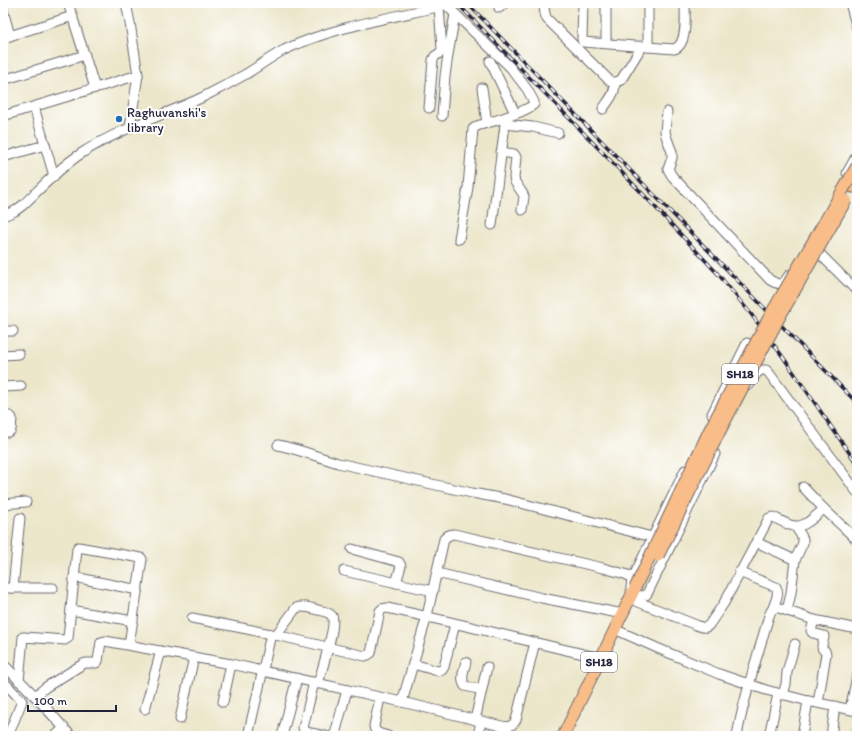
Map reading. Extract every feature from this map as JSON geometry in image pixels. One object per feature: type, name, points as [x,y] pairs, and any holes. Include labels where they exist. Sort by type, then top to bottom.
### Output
[{"type":"main road","name":"SH18","points":[[569,736],[621,632],[660,535],[709,431],[772,312],[857,166]]},
{"type":"main road","name":"SH18","points":[[563,736],[601,658],[779,318],[856,184]]},
{"type":"street","points":[[68,3],[95,88]]},
{"type":"street","points":[[126,3],[138,75],[130,127]]},
{"type":"street","points":[[544,3],[544,10],[547,19],[608,80],[614,83],[621,80],[645,46],[648,3]]},
{"type":"street","points":[[583,3],[582,41],[674,49],[677,48],[685,31],[685,3]]},
{"type":"street","points":[[606,3],[606,43]]},
{"type":"street","points":[[850,3],[857,28]]},
{"type":"street","points":[[443,4],[510,67],[534,99],[532,106],[515,114],[505,121],[492,225]]},
{"type":"street","points":[[429,108],[433,58],[442,50],[443,4]]},
{"type":"street","points":[[3,216],[15,211],[23,205],[65,165],[103,140],[130,127],[207,95],[284,50],[306,40],[335,30],[443,4]]},
{"type":"street","points":[[3,10],[7,37],[73,16]]},
{"type":"street","points":[[442,116],[445,76],[455,14]]},
{"type":"street","points":[[3,80],[85,54]]},
{"type":"street","points":[[490,61],[515,114]]},
{"type":"street","points":[[3,116],[138,75]]},
{"type":"street","points":[[604,109],[614,91],[614,83]]},
{"type":"street","points":[[482,88],[488,123]]},
{"type":"street","points":[[34,106],[54,176]]},
{"type":"street","points":[[667,112],[665,130],[672,152],[672,158],[668,170],[669,172],[770,280],[778,284],[782,284],[786,281],[857,155]]},
{"type":"street","points":[[459,239],[468,187],[473,129],[477,126],[488,123],[505,121],[558,133]]},
{"type":"street","points":[[3,157],[45,144]]},
{"type":"street","points":[[501,152],[516,155],[514,178],[524,197],[522,210]]},
{"type":"street","points":[[817,251],[857,291]]},
{"type":"street","points":[[3,331],[13,331]]},
{"type":"street","points":[[636,592],[652,537],[747,343]]},
{"type":"street","points":[[3,355],[19,354]]},
{"type":"street","points":[[402,702],[427,616],[444,539],[446,536],[454,534],[628,575],[631,577],[636,592],[642,596],[646,595],[738,405],[757,373],[761,370],[766,370],[769,373],[857,492]]},
{"type":"street","points":[[3,387],[21,386]]},
{"type":"street","points":[[3,416],[10,416],[12,418],[11,430],[8,432],[3,432]]},
{"type":"street","points":[[278,445],[304,451],[338,463],[505,499],[652,537]]},
{"type":"street","points":[[803,487],[857,540]]},
{"type":"street","points":[[3,504],[26,502]]},
{"type":"street","points":[[636,592],[696,625],[707,627],[724,603],[739,572],[769,518],[773,517],[789,525],[801,526],[824,509]]},
{"type":"street","points":[[13,588],[20,518]]},
{"type":"street","points":[[787,611],[796,560],[803,543],[802,535],[795,526]]},
{"type":"street","points":[[756,542],[796,560]]},
{"type":"street","points":[[19,681],[23,637],[66,640],[68,638],[76,549],[78,547],[141,558],[142,561],[129,645]]},
{"type":"street","points":[[352,549],[399,562],[401,566],[396,583]]},
{"type":"street","points":[[344,571],[433,591]]},
{"type":"street","points":[[737,736],[740,717],[749,684],[768,619],[778,592],[776,587],[739,572]]},
{"type":"street","points":[[437,573],[542,598],[624,614]]},
{"type":"street","points":[[74,577],[138,590]]},
{"type":"street","points":[[3,588],[52,588]]},
{"type":"street","points":[[248,736],[263,671],[274,634],[296,608],[303,607],[331,614],[334,623],[328,648],[302,726],[306,732],[325,736]]},
{"type":"street","points":[[192,618],[274,634],[328,648],[368,656],[371,653],[380,611],[384,608],[427,616],[454,624],[601,658]]},
{"type":"street","points":[[773,608],[814,620],[857,629]]},
{"type":"street","points":[[71,610],[132,621]]},
{"type":"street","points":[[814,620],[811,631],[824,636],[822,647],[826,654],[818,703]]},
{"type":"street","points":[[413,664],[438,671],[442,670],[454,624]]},
{"type":"street","points":[[621,632],[719,674],[780,694],[853,710],[857,677]]},
{"type":"street","points":[[35,696],[46,687],[83,664],[96,663],[98,661],[102,641],[105,640],[297,678],[506,727],[514,724],[516,720],[535,642]]},
{"type":"street","points":[[769,736],[780,694],[786,684],[787,672],[795,644]]},
{"type":"street","points":[[145,709],[161,651]]},
{"type":"street","points":[[180,719],[194,657]]},
{"type":"street","points":[[466,662],[462,680],[463,685],[482,690]]},
{"type":"street","points":[[223,702],[231,664]]},
{"type":"street","points":[[4,668],[35,696],[59,732],[71,736]]},
{"type":"street","points":[[478,736],[478,720],[487,668]]},
{"type":"street","points":[[282,736],[297,678]]},
{"type":"street","points":[[3,681],[22,701],[8,736]]},
{"type":"street","points":[[332,736],[335,734],[347,690]]},
{"type":"street","points":[[380,698],[374,730],[376,733],[388,736]]},
{"type":"street","points":[[802,736],[808,701]]},
{"type":"street","points":[[830,736],[835,706]]},
{"type":"street","points":[[856,736],[857,731]]},
{"type":"waterway","points":[[452,7],[456,3]]},
{"type":"waterway","points":[[448,22],[449,14]]},
{"type":"waterway","points":[[3,672],[56,730]]},
{"type":"railway","points":[[457,3],[639,190],[718,274],[751,314],[783,357],[857,464]]},
{"type":"railway","points":[[467,3],[857,403]]},
{"type":"place","name":"Raghuvanshi's library","points":[[119,119]]}]
